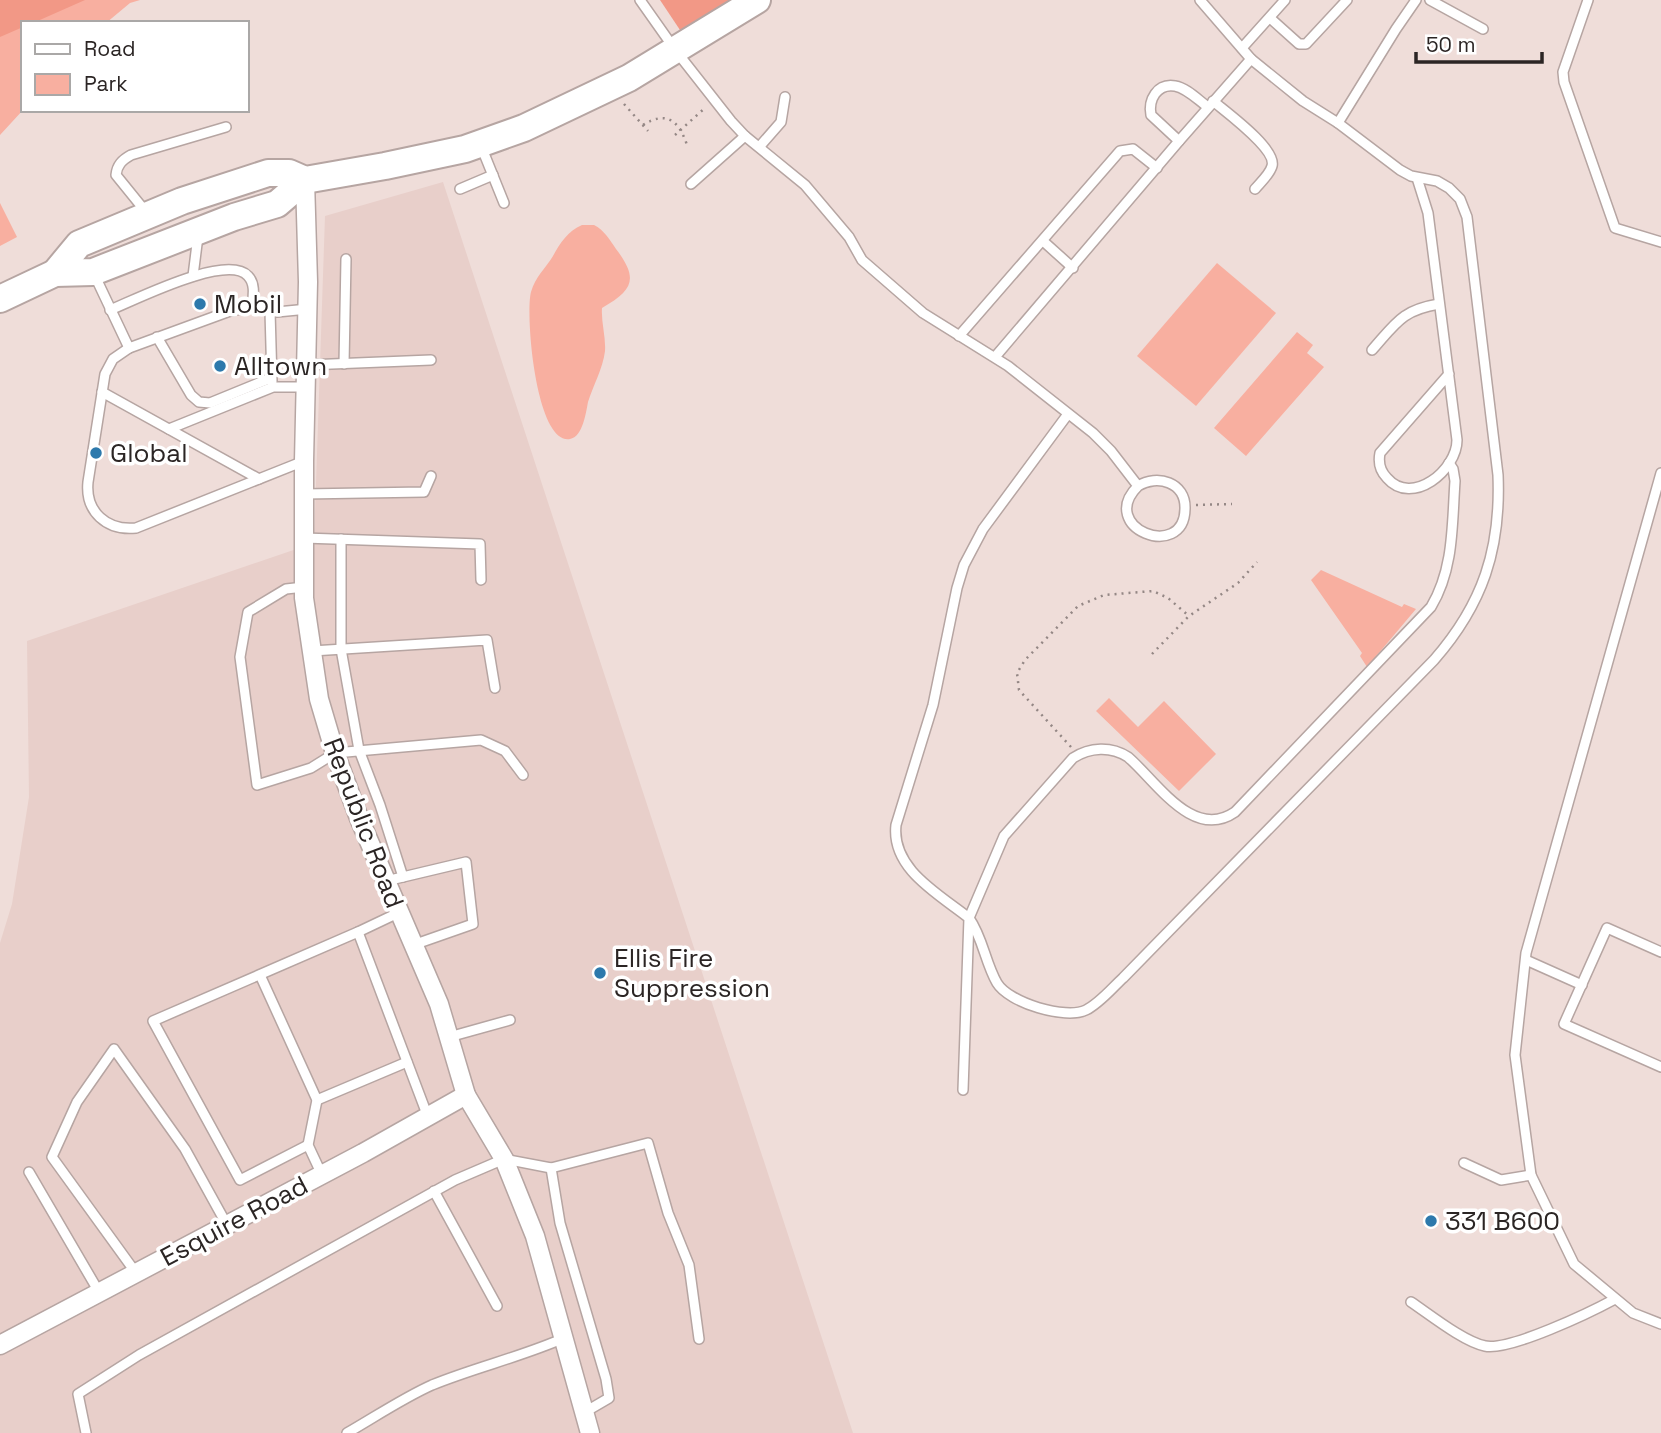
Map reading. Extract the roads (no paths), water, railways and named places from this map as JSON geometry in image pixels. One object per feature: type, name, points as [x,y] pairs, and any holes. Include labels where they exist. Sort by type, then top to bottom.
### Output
[{"type":"main road","points":[[86,258],[160,245],[277,204],[305,180],[414,161],[480,144],[534,125],[676,51],[757,0]]},
{"type":"main road","points":[[0,299],[86,258],[148,215],[191,198],[268,173],[289,173],[305,180]]},
{"type":"main road","points":[[148,215],[160,245]]},
{"type":"street","name":"Republic Road","points":[[305,180],[308,309],[304,587],[319,699],[334,753],[394,879],[398,913],[439,1004],[466,1095],[504,1159],[535,1236],[590,1433]]},
{"type":"street","name":"Esquire Road","points":[[0,1345],[322,1175],[466,1095]]},
{"type":"lane","points":[[640,0],[713,100],[745,136],[789,170],[824,205],[849,237],[862,260],[923,313],[995,357],[1105,444],[1138,486]]},
{"type":"lane","points":[[1068,414],[983,529],[964,565],[953,604],[933,705],[896,825],[896,845],[905,863],[918,877],[968,918],[980,937],[996,981],[1007,993],[1019,1000],[1062,1013],[1078,1013],[1091,1007],[1434,660],[1458,632],[1471,610],[1491,560],[1499,505],[1498,475],[1463,205],[1449,188],[1437,181],[1417,178],[1400,170],[1338,123],[1303,101],[1251,59],[1200,0]]},
{"type":"lane","points":[[1242,48],[1285,0]]},
{"type":"lane","points":[[1270,18],[1299,44],[1307,44],[1347,0]]},
{"type":"lane","points":[[1338,123],[1395,29],[1416,0]]},
{"type":"lane","points":[[1430,0],[1483,29]]},
{"type":"lane","points":[[1588,0],[1563,72],[1564,82],[1615,228],[1661,242]]},
{"type":"lane","points":[[995,357],[1251,59]]},
{"type":"lane","points":[[1179,141],[1151,115],[1150,104],[1155,93],[1165,87],[1175,86],[1210,104],[1265,146],[1272,159],[1272,169],[1255,189]]},
{"type":"lane","points":[[760,146],[781,122],[785,97]]},
{"type":"lane","points":[[148,215],[116,175],[123,160],[131,155],[226,127]]},
{"type":"lane","points":[[691,184],[745,136]]},
{"type":"lane","points":[[480,144],[504,203]]},
{"type":"lane","points":[[959,336],[1120,151],[1133,149],[1157,168]]},
{"type":"lane","points":[[460,189],[493,175]]},
{"type":"lane","points":[[1417,178],[1428,213],[1449,374],[1457,444],[1456,453],[1449,463],[1427,483],[1408,491],[1392,483],[1382,472],[1379,460],[1383,449],[1449,374]]},
{"type":"lane","points":[[193,276],[198,231]]},
{"type":"lane","points":[[1043,241],[1073,268]]},
{"type":"lane","points":[[86,258],[129,348]]},
{"type":"lane","points":[[345,364],[346,259]]},
{"type":"lane","points":[[110,310],[193,276],[236,269],[247,273],[251,279],[254,289],[253,307]]},
{"type":"lane","points":[[1373,350],[1407,314],[1419,308],[1439,304]]},
{"type":"lane","points":[[304,461],[139,527],[125,529],[108,524],[93,509],[87,489],[102,392],[109,366],[117,355],[157,337],[230,311],[253,307],[276,312],[308,309]]},
{"type":"lane","points":[[270,311],[272,383]]},
{"type":"lane","points":[[157,337],[191,395],[199,402],[210,403],[272,383],[306,387]]},
{"type":"lane","points":[[307,365],[431,360]]},
{"type":"lane","points":[[169,429],[272,383]]},
{"type":"lane","points":[[102,392],[259,479]]},
{"type":"lane","points":[[962,1090],[968,918],[1003,836],[1076,756],[1086,751],[1102,749],[1121,753],[1182,809],[1195,817],[1216,820],[1235,812],[1431,607],[1444,581],[1449,562],[1455,481],[1449,463]]},
{"type":"lane","points":[[1661,473],[1526,953],[1515,1055],[1531,1175],[1574,1264],[1633,1313],[1661,1324]]},
{"type":"lane","points":[[304,494],[424,492],[431,476]]},
{"type":"lane","points":[[1156,479],[1168,481],[1182,494],[1185,505],[1183,519],[1174,531],[1158,537],[1147,536],[1132,525],[1129,498],[1138,486],[1156,479]]},
{"type":"lane","points":[[304,538],[480,544],[481,580]]},
{"type":"lane","points":[[341,539],[341,649],[359,750],[380,805],[394,879],[466,862],[473,925],[412,945]]},
{"type":"lane","points":[[304,587],[286,589],[248,612],[240,657],[257,785],[310,768],[334,753],[481,740],[505,751],[523,775]]},
{"type":"lane","points":[[312,651],[487,640],[495,688]]},
{"type":"lane","points":[[308,1145],[240,1180],[153,1021],[398,913]]},
{"type":"lane","points":[[1661,952],[1607,928],[1564,1024],[1661,1067]]},
{"type":"lane","points":[[358,932],[428,1117]]},
{"type":"lane","points":[[1527,960],[1582,985]]},
{"type":"lane","points":[[260,975],[317,1100],[308,1145],[322,1175]]},
{"type":"lane","points":[[449,1037],[510,1020]]},
{"type":"lane","points":[[136,1273],[52,1157],[77,1102],[114,1049],[185,1149],[227,1225]]},
{"type":"lane","points":[[317,1100],[407,1062]]},
{"type":"lane","points":[[86,1433],[78,1394],[139,1355],[434,1191],[504,1159],[551,1168],[648,1143],[668,1213],[689,1265],[698,1339]]},
{"type":"lane","points":[[1464,1163],[1501,1180],[1531,1175]]},
{"type":"lane","points":[[551,1168],[560,1223],[606,1379],[609,1398],[585,1412]]},
{"type":"lane","points":[[29,1172],[99,1292]]},
{"type":"lane","points":[[434,1191],[497,1306]]},
{"type":"lane","points":[[1410,1302],[1486,1347],[1512,1342],[1556,1327],[1615,1299]]},
{"type":"lane","points":[[348,1433],[429,1387],[472,1369],[531,1353],[564,1338]]},
{"type":"place","name":"Mobil","points":[[200,304]]},
{"type":"place","name":"Alltown","points":[[220,366]]},
{"type":"place","name":"Global","points":[[96,453]]},
{"type":"place","name":"Ellis Fire Suppression","points":[[600,973]]},
{"type":"place","name":"331 B600","points":[[1431,1221]]}]
